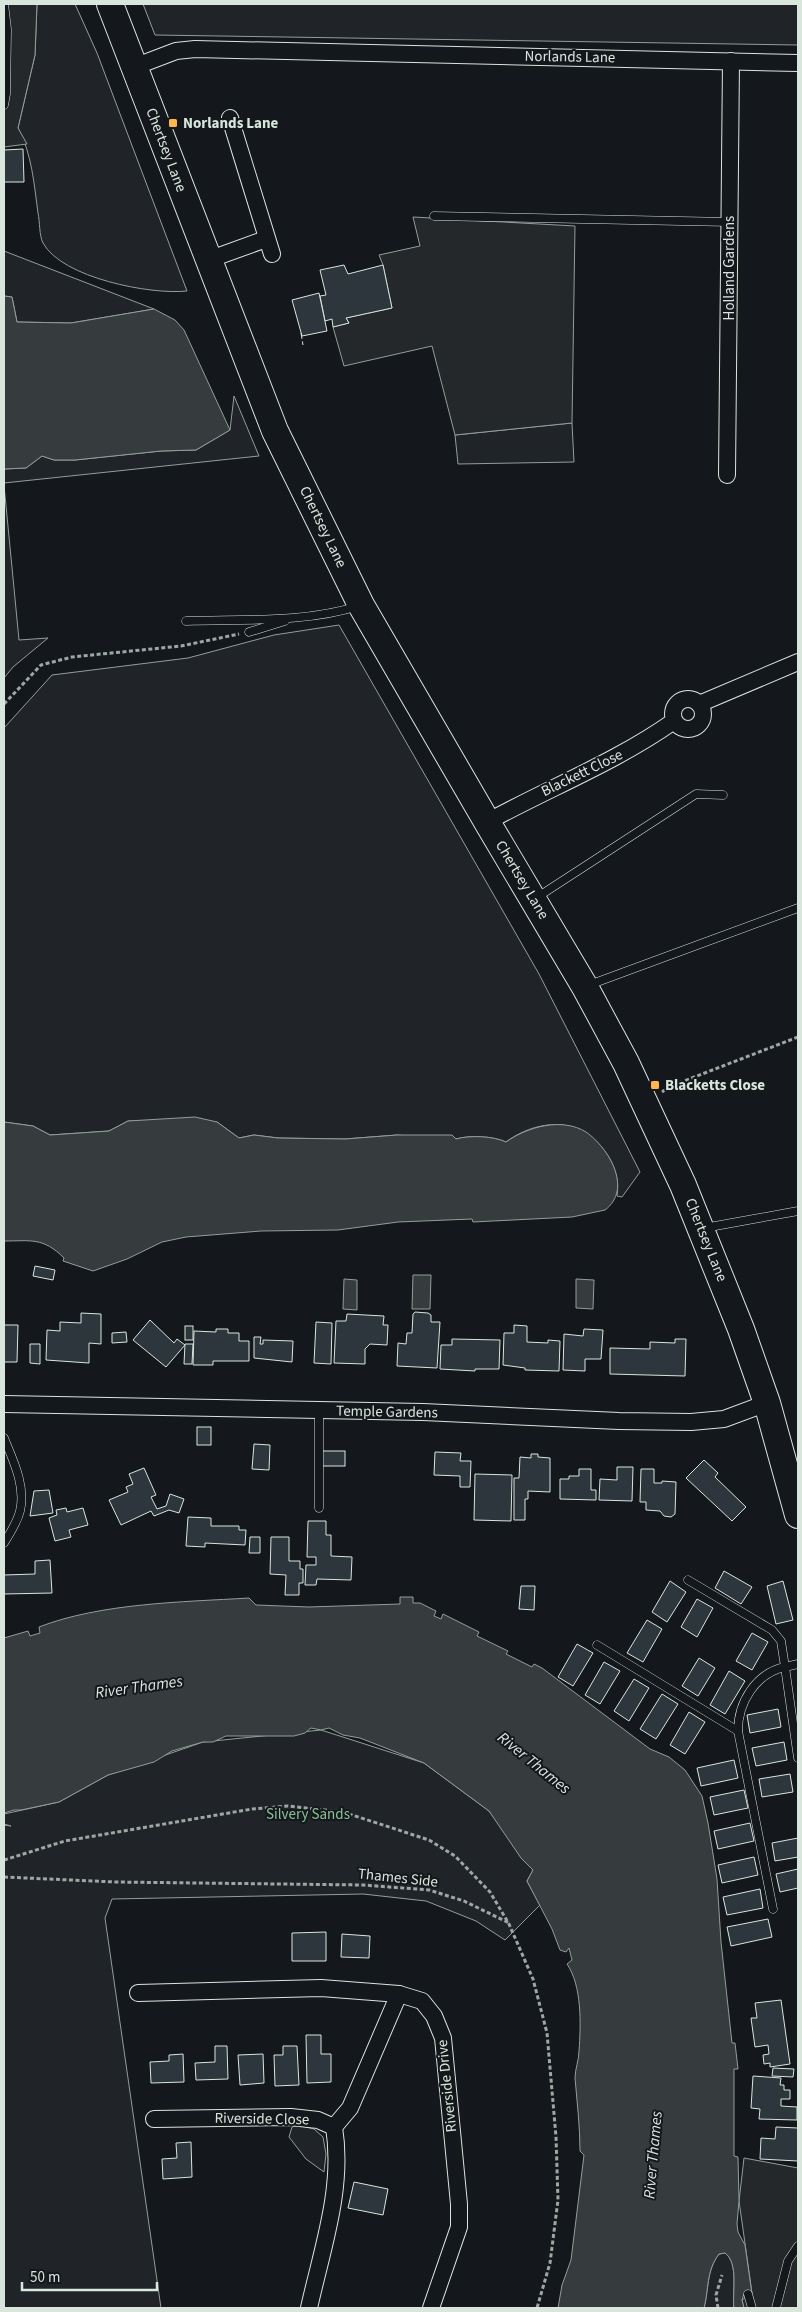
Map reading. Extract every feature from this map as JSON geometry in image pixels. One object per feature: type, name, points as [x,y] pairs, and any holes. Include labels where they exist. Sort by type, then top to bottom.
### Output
[{"type":"main road","name":"Chertsey Lane","points":[[110,4],[275,431],[361,605],[585,987],[645,1103],[702,1228],[767,1403],[798,1515]]},
{"type":"street","name":"Norlands Lane","points":[[134,67],[176,51],[194,49],[798,63]]},
{"type":"street","name":"Holland Gardens","points":[[728,475],[731,61]]},
{"type":"street","points":[[208,260],[269,246],[230,118]]},
{"type":"street","points":[[699,704],[798,662]]},
{"type":"street","points":[[681,700],[692,700],[699,704],[703,716],[696,726],[689,729],[679,727],[674,721],[672,713],[681,700]]},
{"type":"street","name":"Blackett Close","points":[[487,822],[524,802],[611,761],[674,721]]},
{"type":"street","name":"Temple Gardens","points":[[4,1404],[319,1410],[691,1422],[724,1419],[767,1403]]},
{"type":"street","name":"Riverside Drive","points":[[138,1993],[322,1988],[400,1994],[422,2002],[434,2016],[443,2038],[459,2204],[459,2227],[431,2308]]},
{"type":"street","points":[[309,2308],[337,2181],[338,2152],[334,2127],[350,2108],[400,1994]]},
{"type":"street","name":"Riverside Close","points":[[154,2119],[291,2117],[318,2120],[334,2127]]},
{"type":"lane","points":[[4,4],[7,29],[6,94],[4,105]]},
{"type":"lane","points":[[434,216],[730,222]]},
{"type":"lane","points":[[186,621],[295,618],[346,610],[361,605]]},
{"type":"lane","points":[[248,632],[295,618]]},
{"type":"lane","points":[[534,899],[696,794],[723,795]]},
{"type":"lane","points":[[585,987],[798,908]]},
{"type":"lane","points":[[702,1228],[798,1211]]},
{"type":"lane","points":[[319,1410],[319,1508]]},
{"type":"lane","points":[[4,1438],[17,1469],[20,1489],[20,1511],[4,1543]]},
{"type":"lane","points":[[688,1580],[772,1630],[781,1641],[798,1758]]},
{"type":"lane","points":[[598,1645],[738,1731]]},
{"type":"lane","points":[[773,1909],[738,1731],[738,1719],[742,1706],[760,1678],[773,1670],[798,1664]]},
{"type":"lane","points":[[776,2308],[788,2261],[798,2246]]},
{"type":"lane","points":[[748,2294],[752,2308]]},
{"type":"path","points":[[4,704],[41,665],[72,657],[181,646],[248,632]]},
{"type":"path","points":[[645,1103],[671,1086],[798,1037]]},
{"type":"path","points":[[4,1860],[65,1841],[213,1816],[288,1806],[343,1812],[429,1840],[455,1856],[490,1892],[509,1924],[533,1979],[547,2033],[556,2137],[558,2200],[550,2263],[537,2308]]},
{"type":"path","name":"Thames Side","points":[[4,1877],[115,1882],[363,1885],[429,1890],[464,1901],[509,1924]]},
{"type":"path","points":[[718,2308],[716,2295],[722,2275]]},
{"type":"green space","points":[[37,4],[75,4],[97,53],[187,291],[171,292],[131,287],[87,275],[68,266],[53,255],[43,243],[34,180],[23,138],[18,128],[35,55]]},
{"type":"green space","points":[[143,4],[798,4],[798,45],[155,35]]},
{"type":"green space","points":[[4,251],[154,309],[71,323],[17,322],[12,297],[4,296]]},
{"type":"green space","points":[[234,396],[259,456],[4,483],[4,469],[26,468],[42,456],[54,460],[75,460],[161,451],[196,450],[230,430]]},
{"type":"green space","points":[[572,423],[574,462],[458,464],[455,435]]},
{"type":"green space","points":[[4,485],[19,640],[48,638],[13,667],[4,678]]},
{"type":"green space","points":[[339,625],[539,974],[640,1172],[622,1197],[617,1196],[616,1174],[607,1154],[600,1145],[582,1131],[564,1125],[537,1127],[520,1133],[506,1142],[495,1138],[481,1137],[456,1139],[397,1135],[345,1139],[278,1138],[254,1135],[239,1138],[217,1122],[128,1121],[109,1131],[50,1135],[33,1126],[4,1122],[4,728],[52,675],[188,658],[274,635]]},
{"type":"green space","name":"Silvery Sands","points":[[321,1730],[424,1763],[489,1811],[533,1870],[527,1881],[540,1905],[505,1940],[476,1921],[426,1901],[363,1894],[112,1899],[105,1918],[161,2308],[4,2308],[4,1825],[11,1826],[4,1824],[4,1814],[59,1802],[108,1775],[203,1742]]},
{"type":"green space","points":[[298,2125],[314,2129],[323,2137],[326,2154],[324,2172],[306,2159],[289,2137],[292,2127]]},
{"type":"green space","points":[[725,2253],[732,2264],[734,2308],[704,2308],[712,2267],[719,2254]]},
{"type":"shaded area","points":[[4,4],[37,4],[35,55],[18,128],[27,144],[4,147]]},
{"type":"shaded area","points":[[413,217],[575,226],[572,423],[455,435],[432,346],[344,366],[333,327],[349,323],[346,318],[392,308],[383,265],[379,255],[420,246]]},
{"type":"shaded area","points":[[744,2158],[798,2168],[798,2308],[744,2308],[742,2300],[752,2293],[739,2201]]},
{"type":"water","points":[[4,296],[12,297],[17,322],[71,323],[154,309],[175,320],[184,330],[230,430],[196,450],[161,451],[75,460],[54,460],[42,456],[26,468],[4,469]]},
{"type":"water","points":[[195,1117],[217,1122],[239,1138],[254,1135],[278,1138],[345,1139],[397,1135],[452,1135],[456,1139],[481,1137],[495,1138],[506,1142],[534,1128],[566,1125],[586,1132],[603,1148],[615,1169],[617,1191],[613,1201],[605,1210],[572,1217],[473,1222],[472,1219],[398,1222],[338,1230],[261,1231],[186,1237],[162,1242],[127,1259],[93,1271],[63,1261],[64,1258],[50,1246],[43,1243],[4,1241],[4,1122],[33,1126],[50,1135],[109,1131],[128,1121]]},
{"type":"water","points":[[413,1275],[431,1275],[430,1309],[412,1309]]},
{"type":"water","points":[[344,1279],[357,1280],[357,1310],[343,1309]]},
{"type":"water","points":[[576,1279],[594,1280],[593,1309],[576,1308]]},
{"type":"water","name":"River Thames","points":[[400,1597],[413,1597],[413,1603],[420,1603],[436,1611],[434,1616],[441,1619],[443,1614],[479,1632],[477,1636],[508,1651],[506,1654],[532,1667],[534,1664],[542,1668],[650,1749],[669,1757],[685,1770],[702,1796],[717,1879],[721,1942],[732,2043],[735,2043],[738,2069],[734,2069],[734,2156],[738,2157],[739,2201],[737,2224],[738,2232],[745,2245],[752,2294],[744,2294],[742,2300],[744,2308],[734,2308],[732,2264],[725,2253],[719,2254],[712,2267],[704,2308],[558,2308],[562,2285],[571,2260],[584,2155],[580,2151],[575,2078],[580,2040],[578,1994],[572,1973],[567,1964],[572,1960],[569,1948],[566,1952],[560,1950],[552,1929],[527,1881],[533,1870],[521,1858],[489,1811],[424,1763],[360,1738],[343,1735],[329,1728],[321,1730],[311,1728],[305,1733],[294,1736],[226,1736],[213,1742],[203,1742],[172,1751],[154,1762],[108,1775],[59,1802],[4,1813],[4,1638],[28,1631],[30,1636],[40,1633],[39,1627],[63,1619],[115,1608],[142,1605],[249,1598],[256,1605],[309,1607],[400,1604]]},
{"type":"building","points":[[23,149],[24,182],[4,182],[4,150]]},
{"type":"building","points":[[344,265],[348,274],[383,265],[392,308],[346,318],[349,323],[333,327],[332,319],[325,321],[320,296],[326,295],[320,270]]},
{"type":"building","points":[[319,293],[327,331],[302,336],[292,300]]},
{"type":"building","points":[[35,1266],[55,1270],[53,1280],[33,1276]]},
{"type":"building","points":[[415,1312],[428,1313],[431,1315],[431,1322],[440,1322],[437,1368],[397,1366],[398,1343],[406,1344],[407,1333],[412,1333],[413,1314]]},
{"type":"building","points":[[81,1313],[101,1314],[101,1344],[89,1343],[89,1363],[46,1360],[47,1330],[60,1331],[60,1322],[81,1323]]},
{"type":"building","points":[[347,1314],[384,1316],[383,1325],[388,1325],[387,1345],[370,1344],[365,1349],[365,1364],[334,1363],[336,1321],[346,1321]]},
{"type":"building","points":[[150,1320],[174,1343],[177,1339],[185,1345],[166,1367],[133,1340]]},
{"type":"building","points":[[316,1322],[332,1323],[331,1364],[314,1363]]},
{"type":"building","points":[[4,1325],[18,1325],[17,1362],[4,1362]]},
{"type":"building","points":[[514,1325],[527,1326],[527,1342],[548,1343],[548,1340],[560,1341],[559,1371],[525,1370],[525,1368],[503,1365],[504,1333],[514,1333]]},
{"type":"building","points":[[185,1326],[193,1326],[193,1340],[185,1340]]},
{"type":"building","points":[[216,1329],[228,1329],[228,1333],[239,1333],[239,1341],[249,1341],[249,1361],[213,1361],[213,1365],[193,1365],[194,1331],[216,1332]]},
{"type":"building","points":[[584,1329],[603,1330],[601,1359],[585,1359],[585,1371],[563,1370],[564,1334],[583,1336]]},
{"type":"building","points":[[126,1332],[127,1342],[112,1343],[112,1333]]},
{"type":"building","points":[[254,1337],[261,1337],[260,1344],[263,1344],[263,1340],[293,1341],[292,1362],[254,1358]]},
{"type":"building","points":[[452,1339],[500,1340],[499,1369],[475,1369],[475,1371],[440,1369],[441,1345],[452,1345]]},
{"type":"building","points":[[675,1339],[686,1339],[685,1376],[610,1374],[610,1348],[650,1349],[650,1342],[675,1343]]},
{"type":"building","points":[[30,1344],[40,1344],[40,1364],[30,1363]]},
{"type":"building","points":[[185,1344],[193,1344],[192,1364],[184,1364]]},
{"type":"building","points":[[197,1427],[211,1427],[211,1445],[197,1445]]},
{"type":"building","points":[[254,1444],[270,1445],[269,1470],[252,1469]]},
{"type":"building","points":[[321,1451],[345,1451],[345,1466],[321,1466]]},
{"type":"building","points":[[435,1452],[461,1453],[460,1461],[471,1461],[470,1487],[460,1487],[460,1476],[434,1475]]},
{"type":"building","points":[[531,1454],[550,1458],[550,1492],[528,1491],[528,1499],[525,1499],[525,1520],[514,1520],[514,1478],[519,1478],[520,1457],[531,1458]]},
{"type":"building","points":[[704,1460],[718,1473],[715,1477],[746,1507],[732,1521],[686,1478]]},
{"type":"building","points":[[617,1467],[633,1467],[632,1501],[599,1500],[600,1479],[617,1480]]},
{"type":"building","points":[[144,1468],[156,1495],[151,1497],[157,1509],[166,1506],[170,1494],[184,1499],[179,1513],[169,1510],[154,1516],[151,1511],[121,1525],[109,1500],[128,1492],[126,1487],[133,1484],[129,1474]]},
{"type":"building","points":[[579,1469],[591,1469],[591,1490],[596,1490],[596,1500],[560,1499],[560,1479],[569,1479],[569,1476],[579,1476]]},
{"type":"building","points":[[641,1469],[654,1469],[654,1483],[662,1483],[662,1481],[676,1482],[675,1514],[671,1517],[664,1516],[660,1511],[646,1510],[646,1502],[640,1502]]},
{"type":"building","points":[[475,1474],[512,1475],[511,1521],[474,1520]]},
{"type":"building","points":[[49,1490],[53,1513],[30,1516],[34,1491]]},
{"type":"building","points":[[66,1508],[67,1512],[83,1508],[88,1525],[69,1530],[71,1537],[55,1541],[49,1518],[57,1515],[56,1510]]},
{"type":"building","points":[[188,1517],[211,1518],[211,1526],[239,1526],[239,1530],[246,1530],[245,1545],[205,1543],[205,1547],[186,1546]]},
{"type":"building","points":[[308,1521],[326,1521],[326,1535],[331,1535],[331,1556],[352,1557],[351,1580],[317,1579],[316,1585],[305,1585],[306,1565],[316,1565],[316,1557],[307,1557]]},
{"type":"building","points":[[250,1537],[260,1537],[260,1553],[249,1553]]},
{"type":"building","points":[[271,1537],[289,1537],[289,1561],[300,1561],[300,1569],[303,1569],[303,1583],[299,1583],[299,1595],[285,1595],[286,1575],[270,1574]]},
{"type":"building","points":[[50,1560],[52,1593],[4,1594],[4,1575],[35,1574],[35,1561]]},
{"type":"building","points":[[724,1571],[752,1587],[741,1604],[715,1588]]},
{"type":"building","points":[[670,1581],[686,1592],[667,1622],[652,1612]]},
{"type":"building","points":[[783,1581],[793,1620],[776,1624],[767,1586]]},
{"type":"building","points":[[521,1586],[535,1586],[534,1610],[519,1609]]},
{"type":"building","points":[[697,1599],[713,1608],[697,1637],[681,1627]]},
{"type":"building","points":[[647,1620],[662,1629],[643,1662],[627,1653]]},
{"type":"building","points":[[752,1633],[768,1642],[752,1670],[736,1661]]},
{"type":"building","points":[[577,1644],[593,1653],[573,1686],[558,1677]]},
{"type":"building","points":[[699,1658],[715,1668],[698,1696],[682,1686]]},
{"type":"building","points":[[604,1662],[620,1671],[600,1704],[585,1695]]},
{"type":"building","points":[[729,1671],[745,1681],[725,1714],[710,1705]]},
{"type":"building","points":[[634,1679],[649,1688],[629,1721],[614,1711]]},
{"type":"building","points":[[662,1694],[678,1704],[656,1739],[640,1729]]},
{"type":"building","points":[[778,1709],[781,1727],[750,1733],[747,1715]]},
{"type":"building","points":[[689,1712],[705,1722],[685,1754],[670,1745]]},
{"type":"building","points":[[784,1742],[787,1760],[756,1766],[752,1748]]},
{"type":"building","points":[[734,1760],[738,1778],[701,1786],[697,1768]]},
{"type":"building","points":[[790,1774],[793,1792],[762,1797],[759,1779]]},
{"type":"building","points":[[744,1790],[748,1808],[714,1815],[710,1797]]},
{"type":"building","points":[[750,1823],[754,1841],[718,1849],[714,1831]]},
{"type":"building","points":[[798,1838],[798,1857],[775,1861],[772,1843]]},
{"type":"building","points":[[754,1857],[758,1875],[722,1883],[718,1865]]},
{"type":"building","points":[[798,1869],[798,1888],[780,1892],[776,1874]]},
{"type":"building","points":[[760,1889],[763,1908],[727,1915],[723,1897]]},
{"type":"building","points":[[768,1919],[772,1937],[731,1946],[727,1927]]},
{"type":"building","points":[[326,1932],[326,1961],[292,1961],[292,1933]]},
{"type":"building","points":[[342,1934],[370,1936],[369,1958],[341,1957]]},
{"type":"building","points":[[781,2000],[790,2064],[770,2067],[770,2063],[764,2064],[763,2055],[769,2054],[768,2045],[755,2047],[751,2018],[757,2018],[755,2003]]},
{"type":"building","points":[[306,2035],[321,2035],[321,2054],[331,2054],[331,2082],[307,2083]]},
{"type":"building","points":[[215,2046],[227,2046],[228,2079],[196,2080],[195,2063],[215,2062]]},
{"type":"building","points":[[283,2046],[297,2046],[299,2085],[275,2086],[274,2055],[283,2055]]},
{"type":"building","points":[[183,2054],[184,2082],[151,2083],[150,2062],[169,2061],[169,2055]]},
{"type":"building","points":[[263,2054],[264,2083],[240,2085],[238,2055]]},
{"type":"building","points":[[773,2068],[794,2069],[793,2077],[772,2076]]},
{"type":"building","points":[[753,2076],[781,2078],[780,2085],[784,2085],[784,2090],[790,2090],[790,2099],[781,2099],[781,2106],[797,2107],[797,2120],[759,2119],[760,2109],[751,2108]]},
{"type":"building","points":[[776,2127],[798,2128],[798,2161],[760,2159],[761,2138],[775,2139]]},
{"type":"building","points":[[191,2142],[192,2177],[163,2179],[162,2159],[177,2158],[176,2143]]},
{"type":"building","points":[[354,2182],[388,2189],[383,2215],[348,2208]]},
{"type":"fence","points":[[301,333],[303,345]]},
{"type":"place","name":"Norlands Lane","points":[[173,123]]},
{"type":"place","name":"Blacketts Close","points":[[655,1085]]}]
